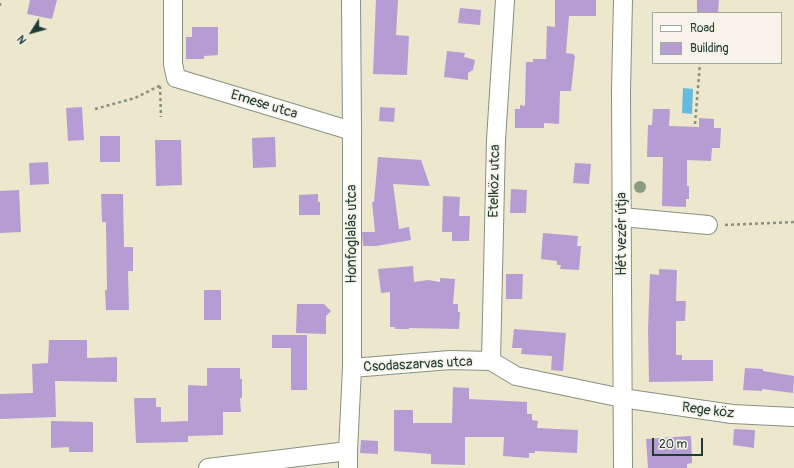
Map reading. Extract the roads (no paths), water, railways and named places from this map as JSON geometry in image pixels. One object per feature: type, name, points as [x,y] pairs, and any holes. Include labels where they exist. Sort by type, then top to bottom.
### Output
[{"type":"street","name":"Emese utca","points":[[173,0],[172,64],[168,82],[352,131]]},
{"type":"street","name":"Honfoglalás utca","points":[[348,460],[352,368],[351,0]]},
{"type":"street","name":"Etelköz utca","points":[[491,361],[496,140],[504,0]]},
{"type":"street","name":"Hét vezér útja","points":[[623,0],[621,90],[623,468]]},
{"type":"street","points":[[622,217],[708,226]]},
{"type":"street","name":"Csodaszarvas utca","points":[[352,368],[450,360],[491,361],[516,376],[622,398]]},
{"type":"street","name":"Rege köz","points":[[622,398],[732,414],[794,417]]},
{"type":"street","points":[[208,468],[348,460]]},
{"type":"water","points":[[683,88],[693,89],[692,114],[682,113]]}]
